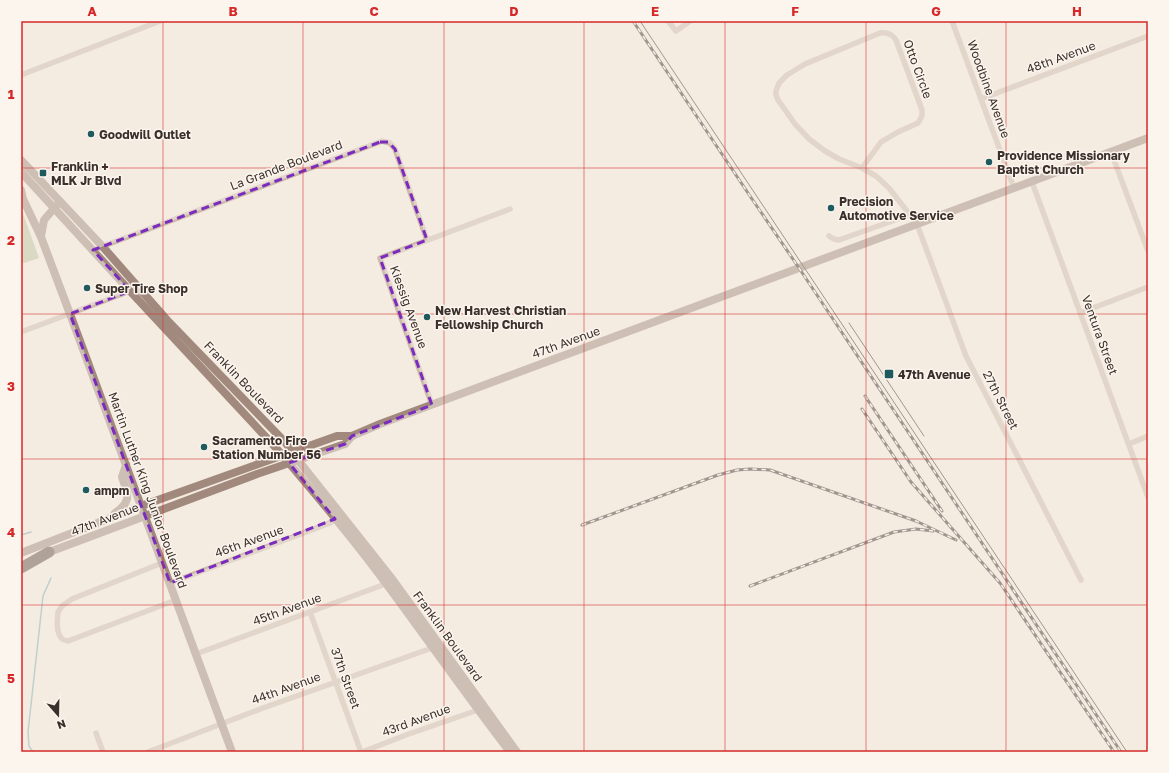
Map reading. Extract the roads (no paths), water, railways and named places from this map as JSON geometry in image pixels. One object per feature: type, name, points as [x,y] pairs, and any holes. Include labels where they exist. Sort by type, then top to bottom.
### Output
[{"type":"highway","points":[[21,568],[49,552]]},
{"type":"main road","name":"47th Avenue","points":[[21,553],[141,506],[282,455],[337,436],[352,436],[1148,138]]},
{"type":"main road","name":"Franklin Boulevard","points":[[21,160],[93,250],[282,455],[346,532],[386,583],[432,648],[510,752]]},
{"type":"main road","name":"Franklin Boulevard","points":[[21,172],[103,247],[167,320],[285,442],[378,561],[517,752]]},
{"type":"main road","name":"Martin Luther King Junior Boulevard","points":[[21,190],[22,199],[41,237],[70,314],[232,752]]},
{"type":"main road","points":[[41,237],[44,220],[58,205]]},
{"type":"main road","name":"47th Avenue","points":[[21,562],[289,463],[345,444],[352,436]]},
{"type":"main road","points":[[104,521],[121,509],[126,502],[128,495],[122,477],[126,465]]},
{"type":"main road","points":[[346,532],[354,537],[371,557],[378,561],[382,572],[400,596],[404,608]]},
{"type":"street","points":[[21,75],[160,21]]},
{"type":"street","points":[[668,21],[676,31],[690,21]]},
{"type":"street","name":"Woodbine Avenue","points":[[952,21],[1014,188]]},
{"type":"street","name":"Otto Circle","points":[[862,168],[881,142],[898,132],[918,124],[922,116],[922,110],[896,40],[886,33],[880,33],[805,64],[787,75],[779,83],[776,91],[778,100],[795,124],[809,138],[825,151],[839,159],[862,168],[876,176],[883,182],[917,224]]},
{"type":"street","name":"48th Avenue","points":[[981,99],[1148,36]]},
{"type":"street","name":"La Grande Boulevard","points":[[93,250],[382,141],[390,143],[395,150],[427,240]]},
{"type":"street","points":[[1111,152],[1148,251]]},
{"type":"street","name":"Ventura Street","points":[[1032,182],[1148,496]]},
{"type":"street","name":"Kiessig Avenue","points":[[432,405],[380,258],[510,209]]},
{"type":"street","points":[[829,236],[839,240],[909,215]]},
{"type":"street","name":"27th Street","points":[[917,224],[966,356],[1081,580]]},
{"type":"street","points":[[1080,313],[1148,287]]},
{"type":"street","points":[[21,332],[130,291]]},
{"type":"street","points":[[1128,444],[1148,436]]},
{"type":"street","name":"46th Avenue","points":[[170,582],[317,528],[330,523],[335,519]]},
{"type":"street","points":[[162,563],[72,599],[62,606],[58,612],[59,635],[62,640],[68,641],[176,600]]},
{"type":"street","name":"45th Avenue","points":[[196,654],[386,583]]},
{"type":"street","name":"37th Street","points":[[310,612],[361,752]]},
{"type":"street","name":"44th Avenue","points":[[148,752],[335,682],[432,648]]},
{"type":"street","name":"43rd Avenue","points":[[361,752],[478,710]]},
{"type":"street","points":[[96,733],[103,752]]},
{"type":"waterway","points":[[21,535],[31,532]]},
{"type":"waterway","points":[[33,752],[29,746],[28,732],[43,596],[51,578]]},
{"type":"tram line","points":[[640,21],[1127,752]]},
{"type":"tram line","points":[[849,323],[924,436]]},
{"type":"railway","points":[[633,21],[1121,752]]},
{"type":"railway","points":[[865,396],[942,511]]},
{"type":"railway","points":[[862,409],[911,482],[1000,583],[1114,752]]},
{"type":"railway","points":[[582,525],[718,475],[737,470],[750,469],[770,470],[916,521],[956,540]]},
{"type":"railway","points":[[750,586],[894,532],[916,529],[933,531]]},
{"type":"place","name":"Goodwill Outlet","points":[[91,134]]},
{"type":"place","name":"Providence Missionary Baptist Church","points":[[989,162]]},
{"type":"place","name":"Franklin + MLK Jr Blvd","points":[[43,173]]},
{"type":"place","name":"Precision Automotive Service","points":[[831,208]]},
{"type":"place","name":"Super Tire Shop","points":[[87,288]]},
{"type":"place","name":"New Harvest Christian Fellowship Church","points":[[427,317]]},
{"type":"place","name":"47th Avenue","points":[[889,374]]},
{"type":"place","name":"Sacramento Fire Station Number 56","points":[[204,447]]},
{"type":"place","name":"ampm","points":[[86,490]]}]
